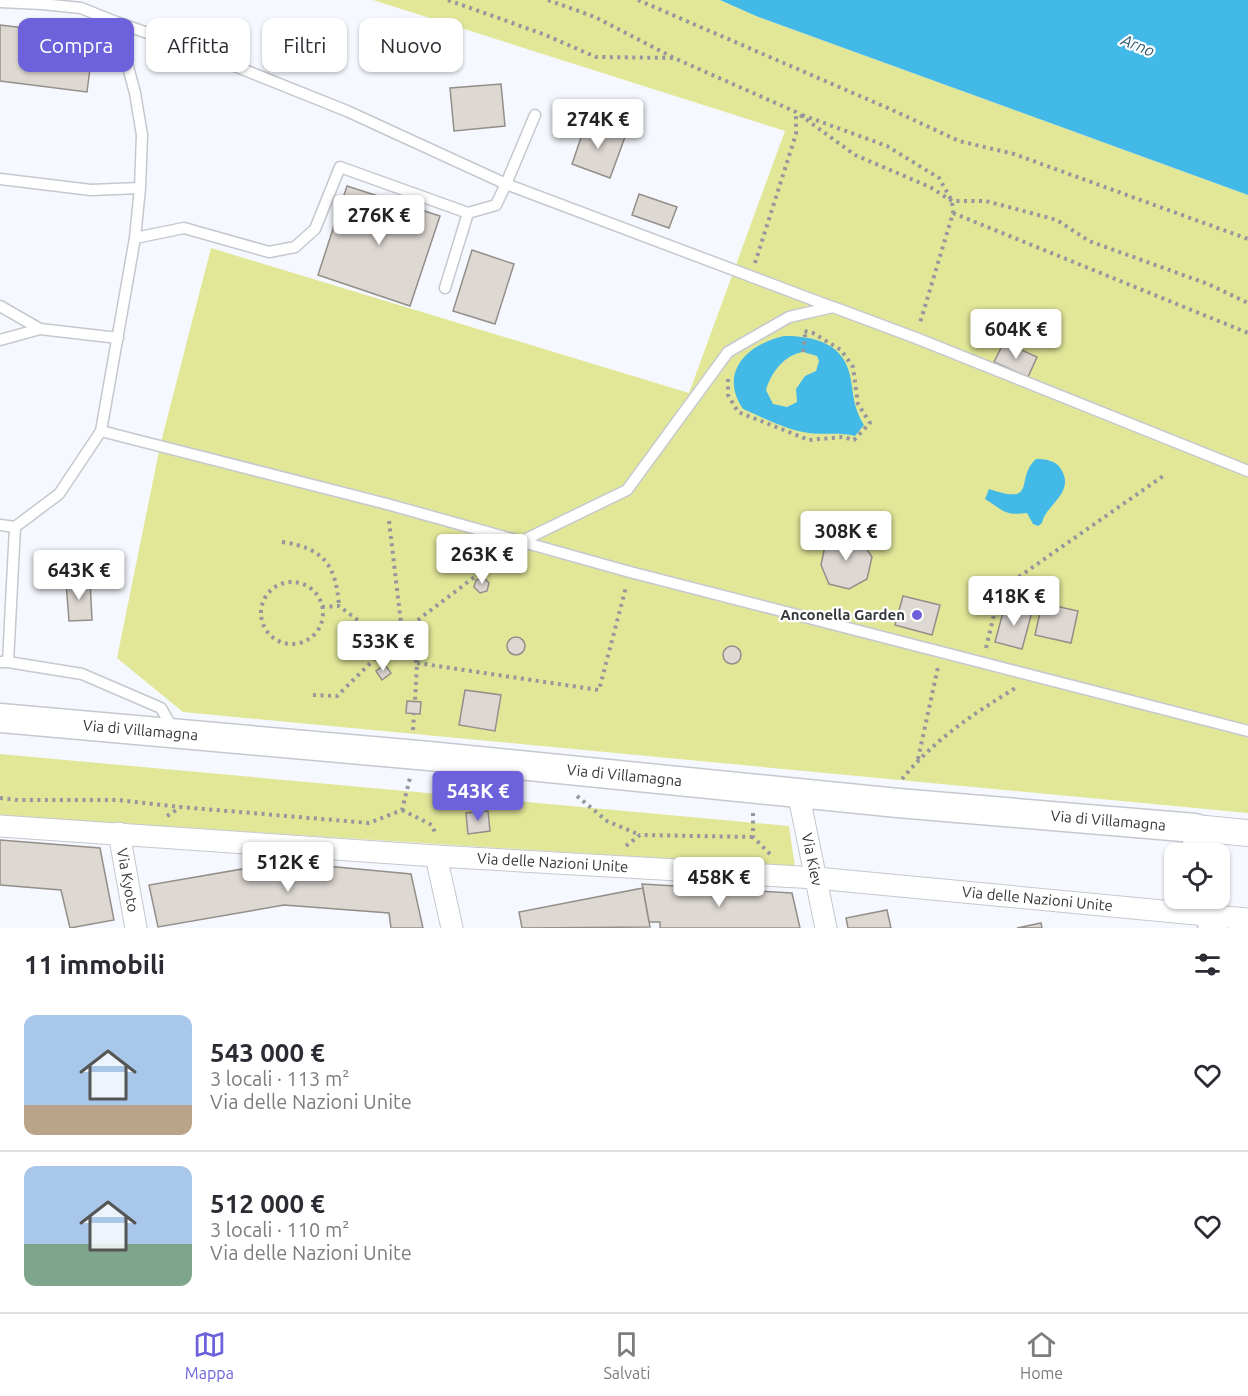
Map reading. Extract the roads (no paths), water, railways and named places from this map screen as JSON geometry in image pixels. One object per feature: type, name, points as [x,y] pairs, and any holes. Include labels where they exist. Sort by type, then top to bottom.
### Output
[{"type":"main road","name":"Via di Villamagna","points":[[0,718],[798,792],[1197,841]]},
{"type":"street","name":"Via Kiev","points":[[798,792],[826,928]]},
{"type":"street","name":"Via delle Nazioni Unite","points":[[0,826],[438,850],[816,878],[1248,919]]},
{"type":"street","name":"Via Kyoto","points":[[119,833],[136,928]]},
{"type":"street","name":"Via di Villamagna","points":[[1197,841],[1248,833]]},
{"type":"street","points":[[438,850],[452,928]]},
{"type":"lane","points":[[0,2],[81,8],[106,18]]},
{"type":"lane","points":[[134,28],[347,111],[507,184],[916,338],[1248,471]]},
{"type":"lane","points":[[0,525],[15,527],[59,494],[101,431],[135,238],[140,189],[142,135],[129,72]]},
{"type":"lane","points":[[135,238],[184,228],[269,252],[294,247],[315,229],[340,167],[468,213],[496,205],[535,115]]},
{"type":"lane","points":[[0,179],[91,190],[140,189]]},
{"type":"lane","points":[[445,288],[468,213]]},
{"type":"lane","points":[[0,306],[40,329]]},
{"type":"lane","points":[[522,541],[627,490],[728,352],[789,317],[832,307]]},
{"type":"lane","points":[[0,340],[40,329],[118,338]]},
{"type":"lane","points":[[101,431],[387,504],[630,572],[1248,731]]},
{"type":"lane","points":[[15,527],[4,662],[82,674],[161,708],[175,734]]},
{"type":"water","name":"Arno","points":[[720,0],[1248,0],[1248,195],[756,16]]},
{"type":"water","points":[[784,336],[796,336],[817,340],[827,344],[842,358],[848,367],[856,408],[864,425],[855,436],[800,431],[743,409],[736,396],[735,372],[749,353],[771,340]],"holes":[[[803,352],[817,356],[819,361],[816,371],[805,376],[796,389],[797,402],[787,407],[773,404],[766,390],[779,366],[790,357]]]},
{"type":"water","points":[[1036,459],[1053,462],[1061,469],[1065,477],[1062,492],[1038,526],[1033,524],[1027,513],[1008,513],[985,499],[989,489],[1014,494],[1020,492],[1026,475]]},
{"type":"place","name":"Anconella Garden","points":[[917,615]]}]
